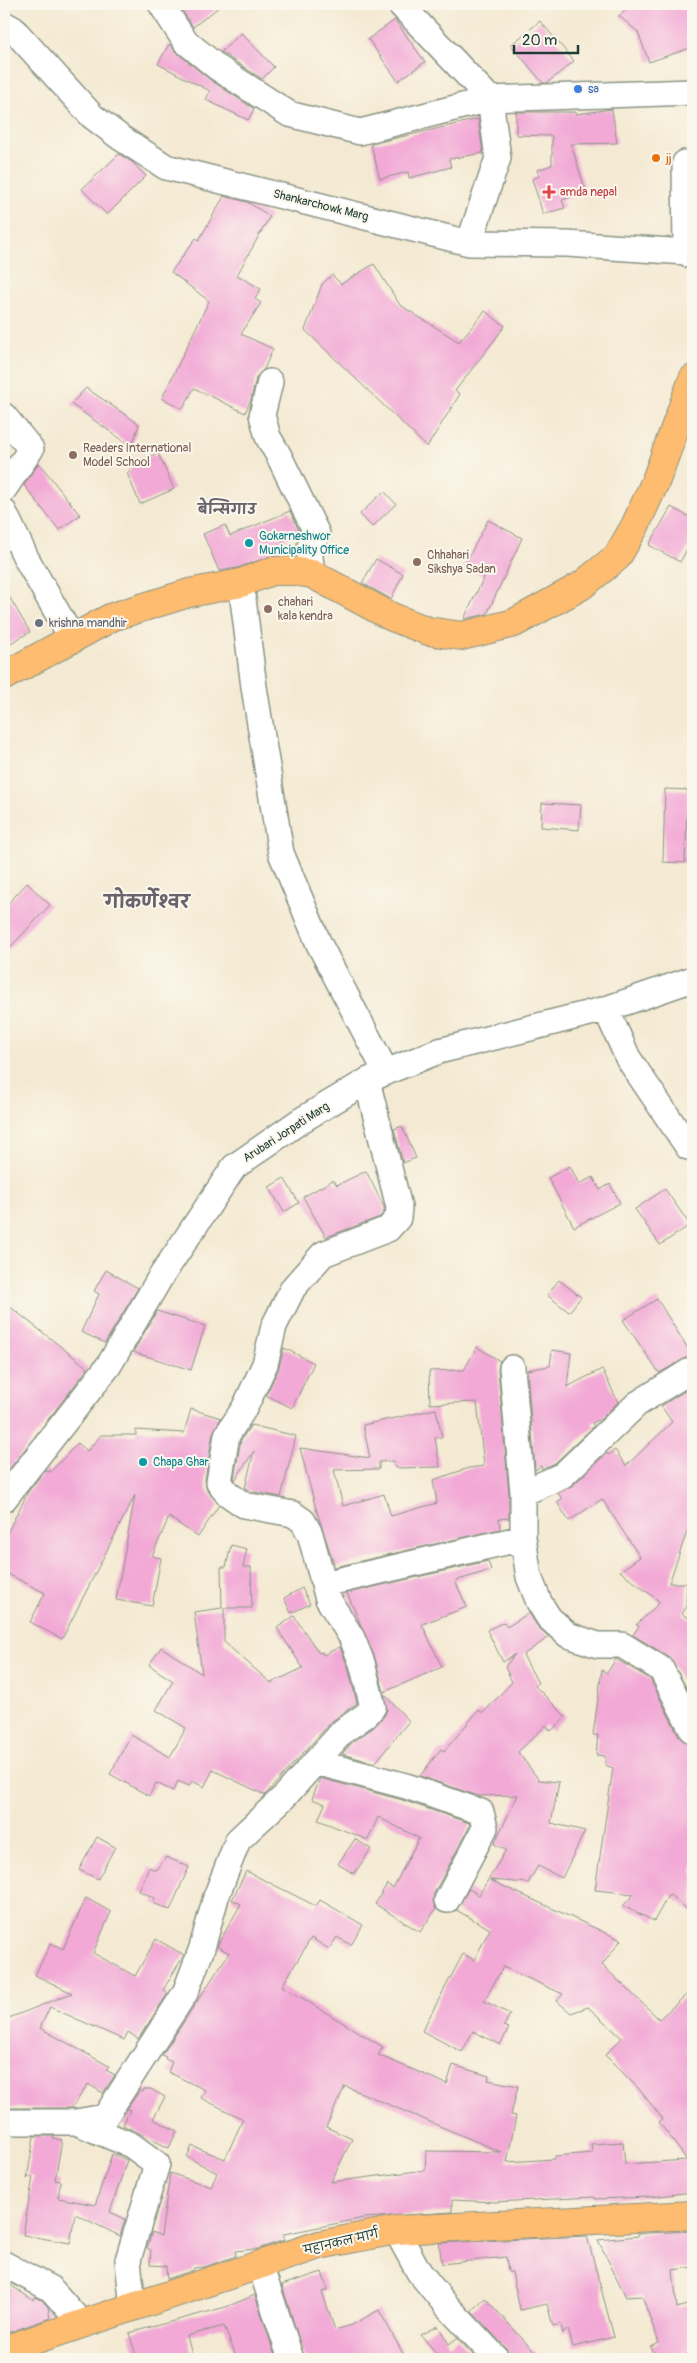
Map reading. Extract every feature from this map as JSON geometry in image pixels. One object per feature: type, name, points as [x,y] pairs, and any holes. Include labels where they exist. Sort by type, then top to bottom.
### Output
[{"type":"main road","points":[[4,676],[112,617],[188,593],[241,583],[272,571],[293,571],[312,574],[392,617],[428,631],[462,636],[514,623],[548,606],[581,586],[617,557],[635,526],[656,480],[693,379]]},
{"type":"main road","name":"महानकल मार्ग","points":[[4,2350],[319,2244],[396,2230],[693,2215]]},
{"type":"street","points":[[161,4],[185,41],[218,68],[289,114],[360,132],[490,99],[693,92]]},
{"type":"street","points":[[400,4],[490,99],[498,158],[470,243]]},
{"type":"street","name":"Shankarchowk Marg","points":[[4,24],[13,28],[92,116],[121,138],[166,167],[470,243],[567,244],[689,255]]},
{"type":"street","points":[[685,163],[689,255]]},
{"type":"street","points":[[270,382],[262,415],[268,437],[317,534],[310,550],[312,574]]},
{"type":"street","points":[[4,416],[31,449],[4,489]]},
{"type":"street","points":[[4,512],[26,558],[73,640]]},
{"type":"street","points":[[4,2122],[76,2122],[105,2117],[185,1994],[202,1948],[216,1897],[238,1840],[285,1796],[343,1731],[366,1715],[373,1707],[362,1663],[352,1638],[328,1599],[310,1534],[302,1521],[293,1514],[244,1505],[228,1494],[219,1482],[227,1435],[245,1407],[265,1364],[274,1326],[293,1288],[323,1254],[388,1228],[398,1218],[399,1206],[376,1077],[281,853],[254,687],[241,583]]},
{"type":"street","name":"Arubari Jorpati Marg","points":[[4,1499],[109,1365],[160,1278],[234,1167],[300,1121],[376,1077],[439,1051],[606,1008],[693,979]]},
{"type":"street","points":[[606,1008],[628,1058],[688,1147]]},
{"type":"street","points":[[512,1368],[523,1494],[523,1538],[529,1577],[540,1602],[550,1618],[568,1635],[598,1645],[622,1645],[662,1669],[693,1732]]},
{"type":"street","points":[[523,1494],[564,1476],[637,1404],[693,1369]]},
{"type":"street","points":[[324,1584],[523,1538]]},
{"type":"street","points":[[316,1762],[406,1786],[481,1812],[485,1828],[447,1900]]},
{"type":"street","points":[[76,2122],[131,2145],[157,2164],[128,2260],[133,2308]]},
{"type":"street","points":[[396,2230],[419,2272],[446,2305],[498,2359]]},
{"type":"street","points":[[4,2264],[51,2288],[82,2324]]},
{"type":"street","points":[[260,2265],[291,2359]]},
{"type":"building","points":[[178,4],[223,4],[193,27]]},
{"type":"building","points":[[630,4],[686,4],[693,10],[693,47],[649,62],[638,32],[619,16]]},
{"type":"building","points":[[395,20],[425,62],[398,81],[368,39]]},
{"type":"building","points":[[540,21],[574,61],[547,83],[543,83],[511,45]]},
{"type":"building","points":[[241,33],[274,67],[262,79],[221,52]]},
{"type":"building","points":[[169,44],[209,79],[254,109],[248,120],[206,100],[210,91],[158,64]]},
{"type":"building","points":[[612,109],[617,143],[571,144],[586,192],[562,200],[565,208],[543,214],[532,179],[539,176],[537,170],[552,165],[552,136],[516,135],[516,112],[576,112],[576,114]]},
{"type":"building","points":[[478,119],[483,153],[449,159],[451,167],[409,178],[408,172],[380,179],[371,144]]},
{"type":"building","points":[[119,154],[132,162],[146,176],[107,215],[82,189]]},
{"type":"building","points":[[224,196],[247,202],[270,216],[237,275],[261,289],[255,299],[261,303],[241,334],[273,349],[264,369],[256,378],[251,399],[245,413],[194,388],[183,409],[162,398],[209,301],[171,272],[196,238],[199,240]]},
{"type":"building","points":[[374,264],[400,305],[459,342],[485,311],[505,326],[455,391],[460,394],[427,447],[305,330],[322,284],[332,275],[341,284]]},
{"type":"building","points":[[86,388],[139,424],[132,447],[71,404]]},
{"type":"building","points":[[158,453],[174,489],[140,504],[127,473],[131,471],[129,465]]},
{"type":"building","points":[[39,463],[80,515],[59,530],[24,485]]},
{"type":"building","points":[[384,491],[396,504],[372,527],[360,514]]},
{"type":"building","points":[[671,507],[693,519],[693,538],[680,562],[649,545]]},
{"type":"building","name":"Gokarneshwor Municipality Office","points":[[290,511],[300,533],[282,540],[287,551],[237,568],[219,571],[203,534],[225,525],[230,536]]},
{"type":"building","points":[[488,520],[522,538],[487,614],[464,619],[484,577],[464,566]]},
{"type":"building","points":[[376,559],[403,574],[391,599],[362,583]]},
{"type":"building","points":[[4,588],[30,632],[9,644],[4,635]]},
{"type":"building","points":[[665,789],[688,790],[685,863],[663,862]]},
{"type":"building","points":[[542,803],[581,805],[579,830],[541,827]]},
{"type":"building","points":[[27,883],[50,905],[4,954],[4,908]]},
{"type":"building","points":[[402,1126],[416,1158],[403,1163],[394,1129]]},
{"type":"building","points":[[570,1166],[579,1184],[593,1177],[600,1190],[610,1184],[620,1203],[574,1227],[548,1178]]},
{"type":"building","points":[[366,1171],[384,1207],[384,1212],[380,1217],[326,1237],[303,1197],[333,1180],[337,1185]]},
{"type":"building","points":[[284,1178],[299,1203],[284,1212],[269,1187]]},
{"type":"building","points":[[665,1189],[690,1225],[660,1245],[635,1209]]},
{"type":"building","points":[[106,1270],[138,1288],[105,1343],[81,1332],[99,1294],[94,1291]]},
{"type":"building","points":[[559,1280],[581,1297],[569,1312],[547,1295]]},
{"type":"building","points":[[657,1299],[692,1355],[659,1373],[623,1320]]},
{"type":"building","points":[[4,1302],[88,1368],[4,1476]]},
{"type":"building","points":[[157,1311],[205,1326],[191,1370],[133,1352]]},
{"type":"building","points":[[477,1347],[500,1361],[498,1369],[509,1494],[509,1518],[499,1519],[500,1529],[335,1567],[316,1509],[300,1448],[370,1458],[363,1425],[436,1409],[442,1437],[435,1438],[440,1467],[395,1468],[394,1461],[379,1462],[379,1469],[334,1470],[343,1506],[384,1494],[391,1516],[437,1503],[433,1480],[469,1468],[484,1466],[477,1402],[430,1404],[429,1371],[464,1370]]},
{"type":"building","points":[[284,1348],[314,1363],[292,1408],[266,1395],[278,1370]]},
{"type":"building","points":[[552,1350],[571,1353],[567,1387],[602,1369],[618,1402],[601,1419],[592,1423],[594,1426],[555,1463],[542,1469],[541,1466],[535,1470],[527,1370],[550,1366]]},
{"type":"building","points":[[685,1391],[693,1402],[693,1515],[669,1583],[687,1583],[686,1608],[682,1614],[693,1621],[693,1695],[691,1696],[669,1657],[633,1635],[639,1626],[636,1625],[660,1602],[620,1571],[640,1557],[602,1499],[569,1521],[557,1502],[562,1499],[558,1493],[573,1485],[607,1453],[608,1455],[615,1450],[626,1466],[672,1422],[661,1406]]},
{"type":"building","points":[[191,1409],[221,1418],[213,1433],[205,1480],[207,1490],[219,1505],[198,1537],[169,1517],[152,1556],[161,1558],[152,1606],[116,1600],[135,1495],[62,1639],[30,1622],[45,1593],[4,1572],[4,1539],[28,1492],[45,1470],[50,1472],[78,1443],[87,1451],[101,1435],[136,1435],[136,1430],[184,1433]]},
{"type":"building","points":[[251,1425],[296,1436],[281,1497],[250,1491],[245,1488],[254,1451],[235,1480],[234,1478],[241,1440]]},
{"type":"building","points":[[231,1545],[247,1549],[243,1567],[251,1567],[252,1608],[224,1608],[224,1642],[271,1683],[303,1668],[277,1628],[294,1616],[319,1653],[322,1652],[323,1655],[340,1647],[348,1667],[357,1703],[332,1721],[265,1795],[213,1770],[204,1787],[192,1781],[189,1786],[178,1781],[173,1791],[156,1783],[149,1796],[110,1774],[131,1735],[170,1757],[186,1728],[156,1710],[173,1681],[149,1665],[161,1647],[202,1674],[194,1612],[222,1608],[221,1567],[226,1567]]},
{"type":"building","points":[[488,1561],[491,1570],[455,1581],[467,1607],[422,1624],[442,1667],[384,1692],[375,1658],[347,1593]]},
{"type":"building","points":[[302,1588],[310,1604],[291,1613],[284,1598]]},
{"type":"building","points":[[529,1613],[537,1626],[549,1637],[523,1655],[538,1683],[535,1686],[566,1717],[551,1731],[546,1725],[518,1752],[539,1780],[559,1782],[551,1823],[585,1831],[562,1878],[538,1866],[528,1883],[490,1880],[621,1940],[602,1965],[659,2019],[693,1989],[693,2169],[691,2166],[693,2192],[651,2197],[595,2199],[595,2197],[495,2202],[452,2200],[452,2212],[364,2218],[284,2234],[284,2240],[258,2249],[235,2251],[236,2256],[204,2267],[194,2268],[194,2270],[167,2279],[166,2266],[150,2265],[151,2250],[147,2248],[152,2232],[161,2236],[170,2173],[211,2187],[217,2173],[187,2157],[192,2146],[225,2159],[243,2119],[201,2098],[205,2090],[168,2072],[172,2062],[165,2059],[166,2057],[162,2055],[229,1953],[217,1946],[241,1904],[232,1900],[246,1871],[316,1906],[320,1900],[363,1925],[351,1945],[337,1937],[329,1949],[311,1938],[282,1986],[383,2047],[378,2055],[447,2084],[453,2065],[489,2076],[488,2080],[518,2086],[511,2115],[516,2116],[507,2162],[555,2159],[555,2156],[592,2153],[591,2144],[623,2142],[625,2164],[687,2160],[659,2122],[663,2119],[638,2088],[605,2055],[622,2038],[588,2007],[571,2013],[557,2001],[563,1994],[503,1967],[484,2001],[510,2014],[504,2026],[509,2028],[500,2045],[473,2031],[462,2052],[422,2031],[463,1954],[474,1960],[490,1929],[456,1910],[469,1889],[479,1895],[506,1850],[494,1844],[518,1795],[478,1796],[420,1776],[441,1749],[444,1751],[479,1710],[483,1713],[512,1682],[505,1667],[515,1654],[503,1662],[487,1630],[504,1622],[507,1627]],"holes":[[[345,2086],[501,2152],[426,2151],[425,2170],[331,2182],[352,2139],[326,2127]]]},
{"type":"building","points":[[616,1659],[650,1679],[680,1738],[691,1745],[693,1779],[693,1914],[669,1894],[654,1921],[623,1906],[634,1894],[595,1890],[613,1768],[605,1765],[605,1756],[596,1755],[598,1735],[593,1735],[602,1670],[607,1673]]},
{"type":"building","points":[[384,1694],[409,1721],[375,1763],[342,1754],[353,1742],[374,1727],[384,1716],[387,1710]]},
{"type":"building","points":[[320,1778],[402,1800],[469,1823],[470,1826],[434,1893],[433,1901],[436,1909],[420,1932],[375,1904],[387,1884],[393,1888],[419,1838],[378,1817],[368,1840],[318,1820],[325,1804],[312,1799]]},
{"type":"building","points":[[97,1837],[115,1847],[98,1879],[79,1870]]},
{"type":"building","points":[[355,1839],[371,1849],[354,1874],[338,1864]]},
{"type":"building","points":[[166,1857],[189,1867],[170,1910],[153,1903],[155,1898],[139,1891],[149,1867],[155,1870],[158,1869]]},
{"type":"building","points":[[86,1898],[111,1912],[93,1953],[135,1976],[156,1939],[184,1955],[163,1990],[168,1993],[138,2039],[128,2032],[124,2040],[50,2007],[40,2028],[109,2066],[106,2070],[115,2075],[103,2093],[88,2084],[72,2108],[4,2108],[4,2020],[72,1993],[35,1975],[51,1943],[63,1949]]},
{"type":"building","points":[[144,2089],[151,2089],[165,2097],[153,2119],[177,2131],[169,2148],[123,2125],[130,2110],[127,2109],[140,2090],[143,2092]]},
{"type":"building","points":[[34,2136],[54,2136],[53,2138],[62,2140],[55,2180],[61,2181],[58,2198],[95,2205],[112,2154],[127,2160],[110,2212],[125,2219],[120,2236],[75,2214],[70,2243],[23,2235],[33,2177],[29,2176],[27,2179]]},
{"type":"building","points":[[693,2231],[693,2267],[673,2270],[677,2308],[693,2303],[693,2352],[679,2359],[657,2359],[651,2347],[659,2343],[642,2296],[626,2297],[598,2240],[638,2236],[638,2234],[647,2233]]},
{"type":"building","points":[[587,2236],[614,2337],[573,2347],[568,2329],[563,2334],[561,2324],[553,2326],[547,2304],[520,2310],[512,2272],[508,2272],[506,2257],[442,2264],[439,2243]]},
{"type":"building","points":[[322,2272],[328,2290],[322,2292],[335,2330],[352,2325],[379,2310],[406,2359],[305,2359],[282,2285]]},
{"type":"building","points":[[4,2281],[33,2300],[35,2297],[42,2300],[48,2307],[50,2318],[4,2334]]},
{"type":"building","points":[[255,2295],[276,2359],[237,2359],[224,2326],[187,2336],[193,2359],[137,2359],[129,2333],[226,2307]]},
{"type":"building","points":[[485,2298],[541,2359],[511,2359],[507,2349],[471,2311]]},
{"type":"building","points":[[438,2326],[449,2344],[457,2338],[477,2359],[430,2359],[437,2354],[421,2335]]},
{"type":"place","name":"sa","points":[[578,89]]},
{"type":"place","name":"jj","points":[[656,158]]},
{"type":"place","name":"amda nepal","points":[[549,192]]},
{"type":"place","name":"Readers International Model School","points":[[73,455]]},
{"type":"place","name":"Gokarneshwor Municipality Office","points":[[249,543]]},
{"type":"place","name":"Chhahari Sikshya Sadan","points":[[417,562]]},
{"type":"place","name":"chahari kala kendra","points":[[268,609]]},
{"type":"place","name":"krishna mandhir","points":[[39,623]]},
{"type":"place","name":"Chapa Ghar","points":[[143,1462]]},
{"type":"district","name":"बेन्सिगाउ","points":[[227,509]]},
{"type":"district","name":"गोकर्णेश्वर","points":[[147,902]]}]
